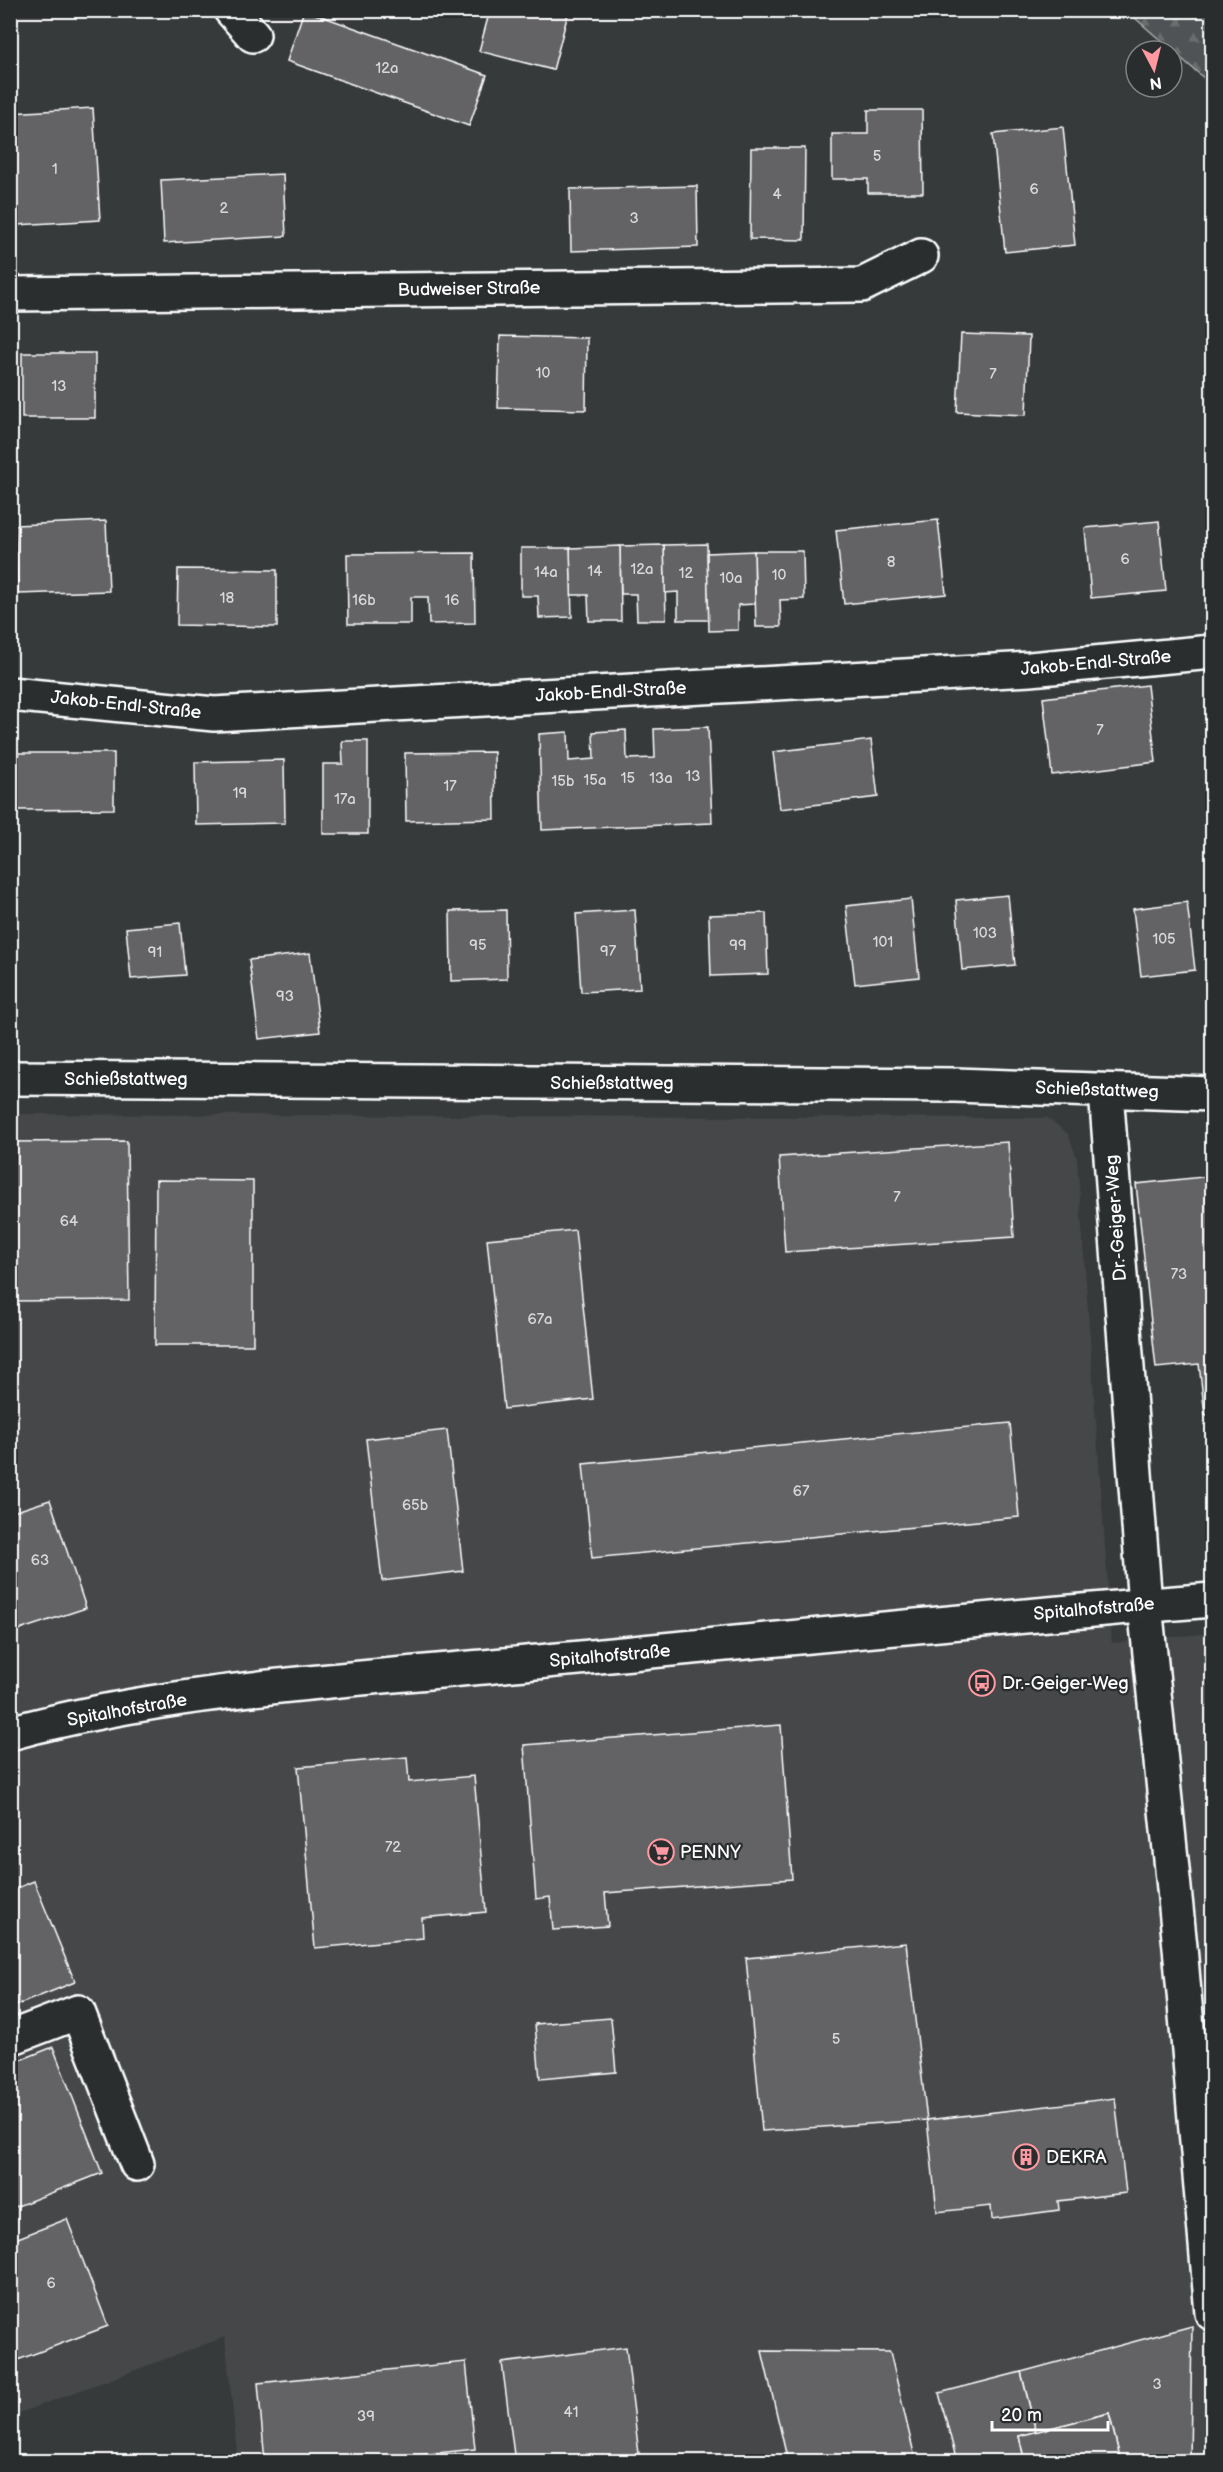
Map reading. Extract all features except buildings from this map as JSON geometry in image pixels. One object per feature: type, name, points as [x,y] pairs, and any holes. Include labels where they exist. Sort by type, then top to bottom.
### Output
[{"type":"street","points":[[231,10],[254,35]]},
{"type":"street","name":"Budweiser Straße","points":[[10,294],[862,285],[921,256]]},
{"type":"street","name":"Jakob-Endl-Straße","points":[[10,694],[214,714],[1018,670],[1212,652]]},
{"type":"street","name":"Schießstattweg","points":[[10,1078],[955,1085],[1212,1094]]},
{"type":"street","name":"Dr.-Geiger-Weg","points":[[1106,1091],[1145,1605],[1180,1947],[1212,2313]]},
{"type":"street","name":"Spitalhofstraße","points":[[10,1733],[166,1701],[299,1685],[765,1641],[977,1618],[1212,1600]]},
{"type":"street","points":[[10,2038],[78,2012],[137,2164]]},
{"type":"shaded area","points":[[11,1114],[1048,1118],[1068,1134],[1077,1158],[1112,1643],[1212,1633],[1212,2461],[238,2461],[225,2337],[11,2416]]},
{"type":"green space","points":[[1127,11],[1212,11],[1212,85],[1184,61],[1184,39],[1159,39]]},
{"type":"place","name":"Dr.-Geiger-Weg","points":[[982,1683]]},
{"type":"place","name":"PENNY","points":[[661,1852]]},
{"type":"place","name":"DEKRA","points":[[1026,2157]]}]
